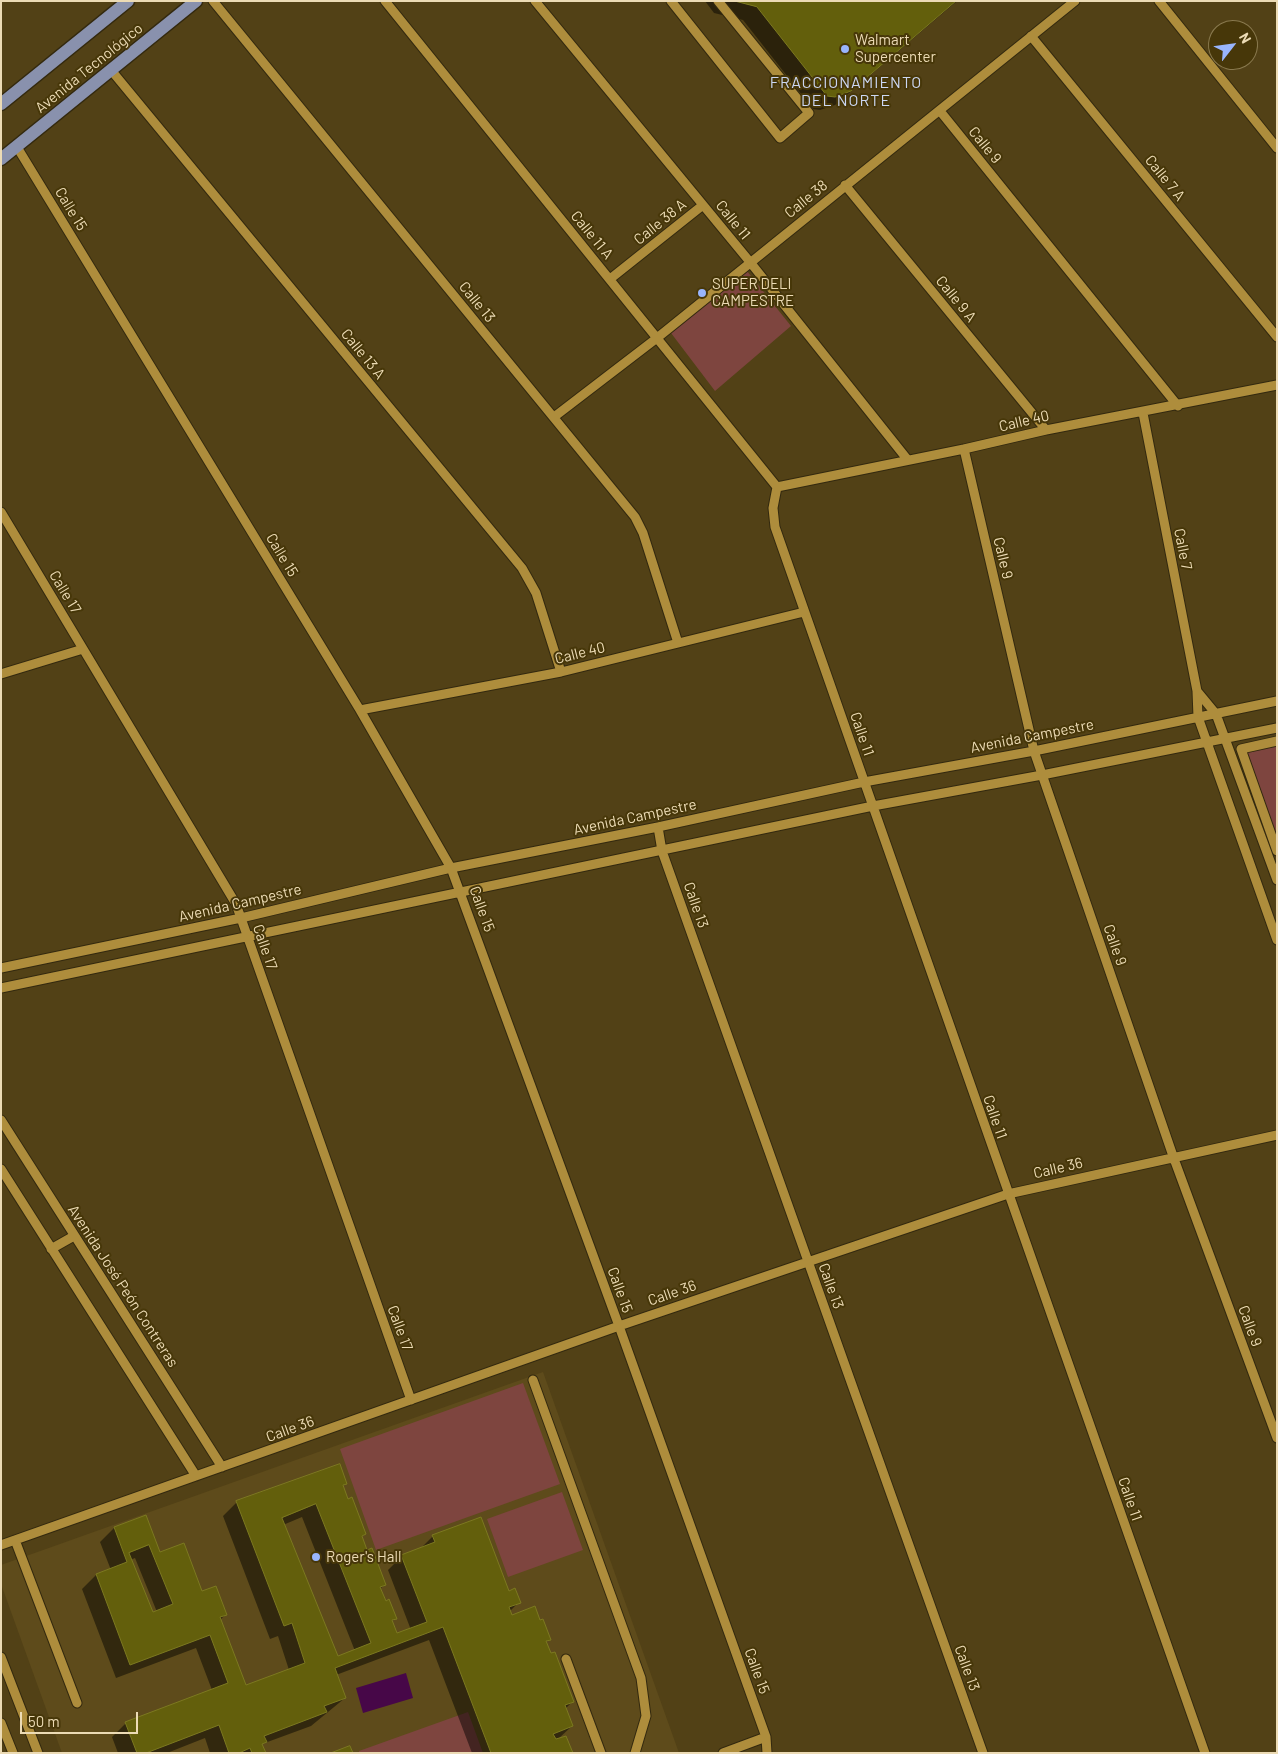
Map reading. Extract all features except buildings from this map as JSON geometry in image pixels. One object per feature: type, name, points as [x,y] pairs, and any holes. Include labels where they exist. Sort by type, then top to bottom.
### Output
[{"type":"main road","name":"Avenida Tecnológico","points":[[1,104],[128,1]]},
{"type":"main road","name":"Avenida Tecnológico","points":[[1,160],[196,1]]},
{"type":"street","name":"Calle 13","points":[[213,1],[635,517],[678,643]]},
{"type":"street","name":"Calle 11 A","points":[[385,1],[777,487]]},
{"type":"street","name":"Calle 11","points":[[535,1],[750,262],[907,459]]},
{"type":"street","points":[[671,1],[780,138],[809,113],[718,1]]},
{"type":"street","name":"Calle 38","points":[[554,417],[657,338],[1075,1]]},
{"type":"street","points":[[1159,1],[1277,148]]},
{"type":"street","name":"Calle 7 A","points":[[1032,36],[1277,338]]},
{"type":"street","name":"Calle 13 A","points":[[111,70],[522,568],[536,593],[561,672]]},
{"type":"street","name":"Calle 9","points":[[940,111],[1178,406]]},
{"type":"street","name":"Calle 15","points":[[17,147],[360,710],[451,868],[619,1326],[766,1737],[767,1753]]},
{"type":"street","name":"Calle 9 A","points":[[845,185],[1046,430]]},
{"type":"street","name":"Calle 38 A","points":[[610,280],[703,205]]},
{"type":"street","name":"Calle 40","points":[[777,487],[907,459],[964,449],[1046,430],[1143,413],[1277,385]]},
{"type":"street","name":"Calle 7","points":[[1143,413],[1197,691],[1198,717],[1277,940]]},
{"type":"street","name":"Calle 9","points":[[964,449],[1034,751],[1173,1156],[1277,1438]]},
{"type":"street","name":"Calle 11","points":[[777,487],[773,508],[775,527],[1205,1753]]},
{"type":"street","name":"Calle 17","points":[[1,512],[236,904],[411,1400]]},
{"type":"street","name":"Calle 40","points":[[360,710],[561,672],[804,612]]},
{"type":"street","points":[[1,674],[83,648]]},
{"type":"street","name":"Calle 7","points":[[1197,691],[1216,714],[1277,880]]},
{"type":"street","name":"Avenida Campestre","points":[[1,968],[241,918],[451,868],[658,827],[864,782],[1034,751],[1277,701]]},
{"type":"street","points":[[1,988],[462,894],[873,806],[1042,775],[1277,728]]},
{"type":"street","points":[[1277,742],[1241,749],[1277,850]]},
{"type":"street","name":"Calle 13","points":[[658,827],[662,851],[983,1753]]},
{"type":"street","name":"Avenida José Peón Contreras","points":[[1,1120],[222,1467]]},
{"type":"street","name":"Calle 36","points":[[1,1545],[619,1326],[1008,1194],[1173,1156],[1277,1136]]},
{"type":"street","points":[[1,1169],[196,1476]]},
{"type":"street","points":[[51,1249],[74,1236]]},
{"type":"street","points":[[533,1380],[641,1678],[646,1716],[635,1753]]},
{"type":"street","points":[[15,1540],[77,1703]]},
{"type":"street","points":[[1,1657],[38,1753]]},
{"type":"street","points":[[566,1659],[601,1753]]},
{"type":"street","points":[[1,1723],[13,1753]]},
{"type":"street","points":[[723,1753],[766,1737]]},
{"type":"shaded area","points":[[747,271],[791,326],[715,391],[671,333]]},
{"type":"shaded area","points":[[1277,737],[1277,860],[1236,746]]},
{"type":"shaded area","name":"Roger's Hall","points":[[543,1372],[679,1753],[62,1753],[1,1584],[1,1565]]},
{"type":"shaded area","points":[[523,1383],[560,1484],[376,1550],[340,1449]]},
{"type":"shaded area","points":[[562,1492],[583,1550],[508,1577],[487,1519]]},
{"type":"shaded area","points":[[406,1673],[413,1698],[363,1713],[356,1688]]},
{"type":"shaded area","points":[[468,1712],[483,1753],[359,1753],[359,1751]]},
{"type":"place","name":"Walmart Supercenter","points":[[845,49]]},
{"type":"place","name":"SUPER DELI CAMPESTRE","points":[[702,293]]},
{"type":"place","name":"Roger's Hall","points":[[316,1557]]},
{"type":"district","name":"FRACCIONAMIENTO DEL NORTE","points":[[846,92]]}]
